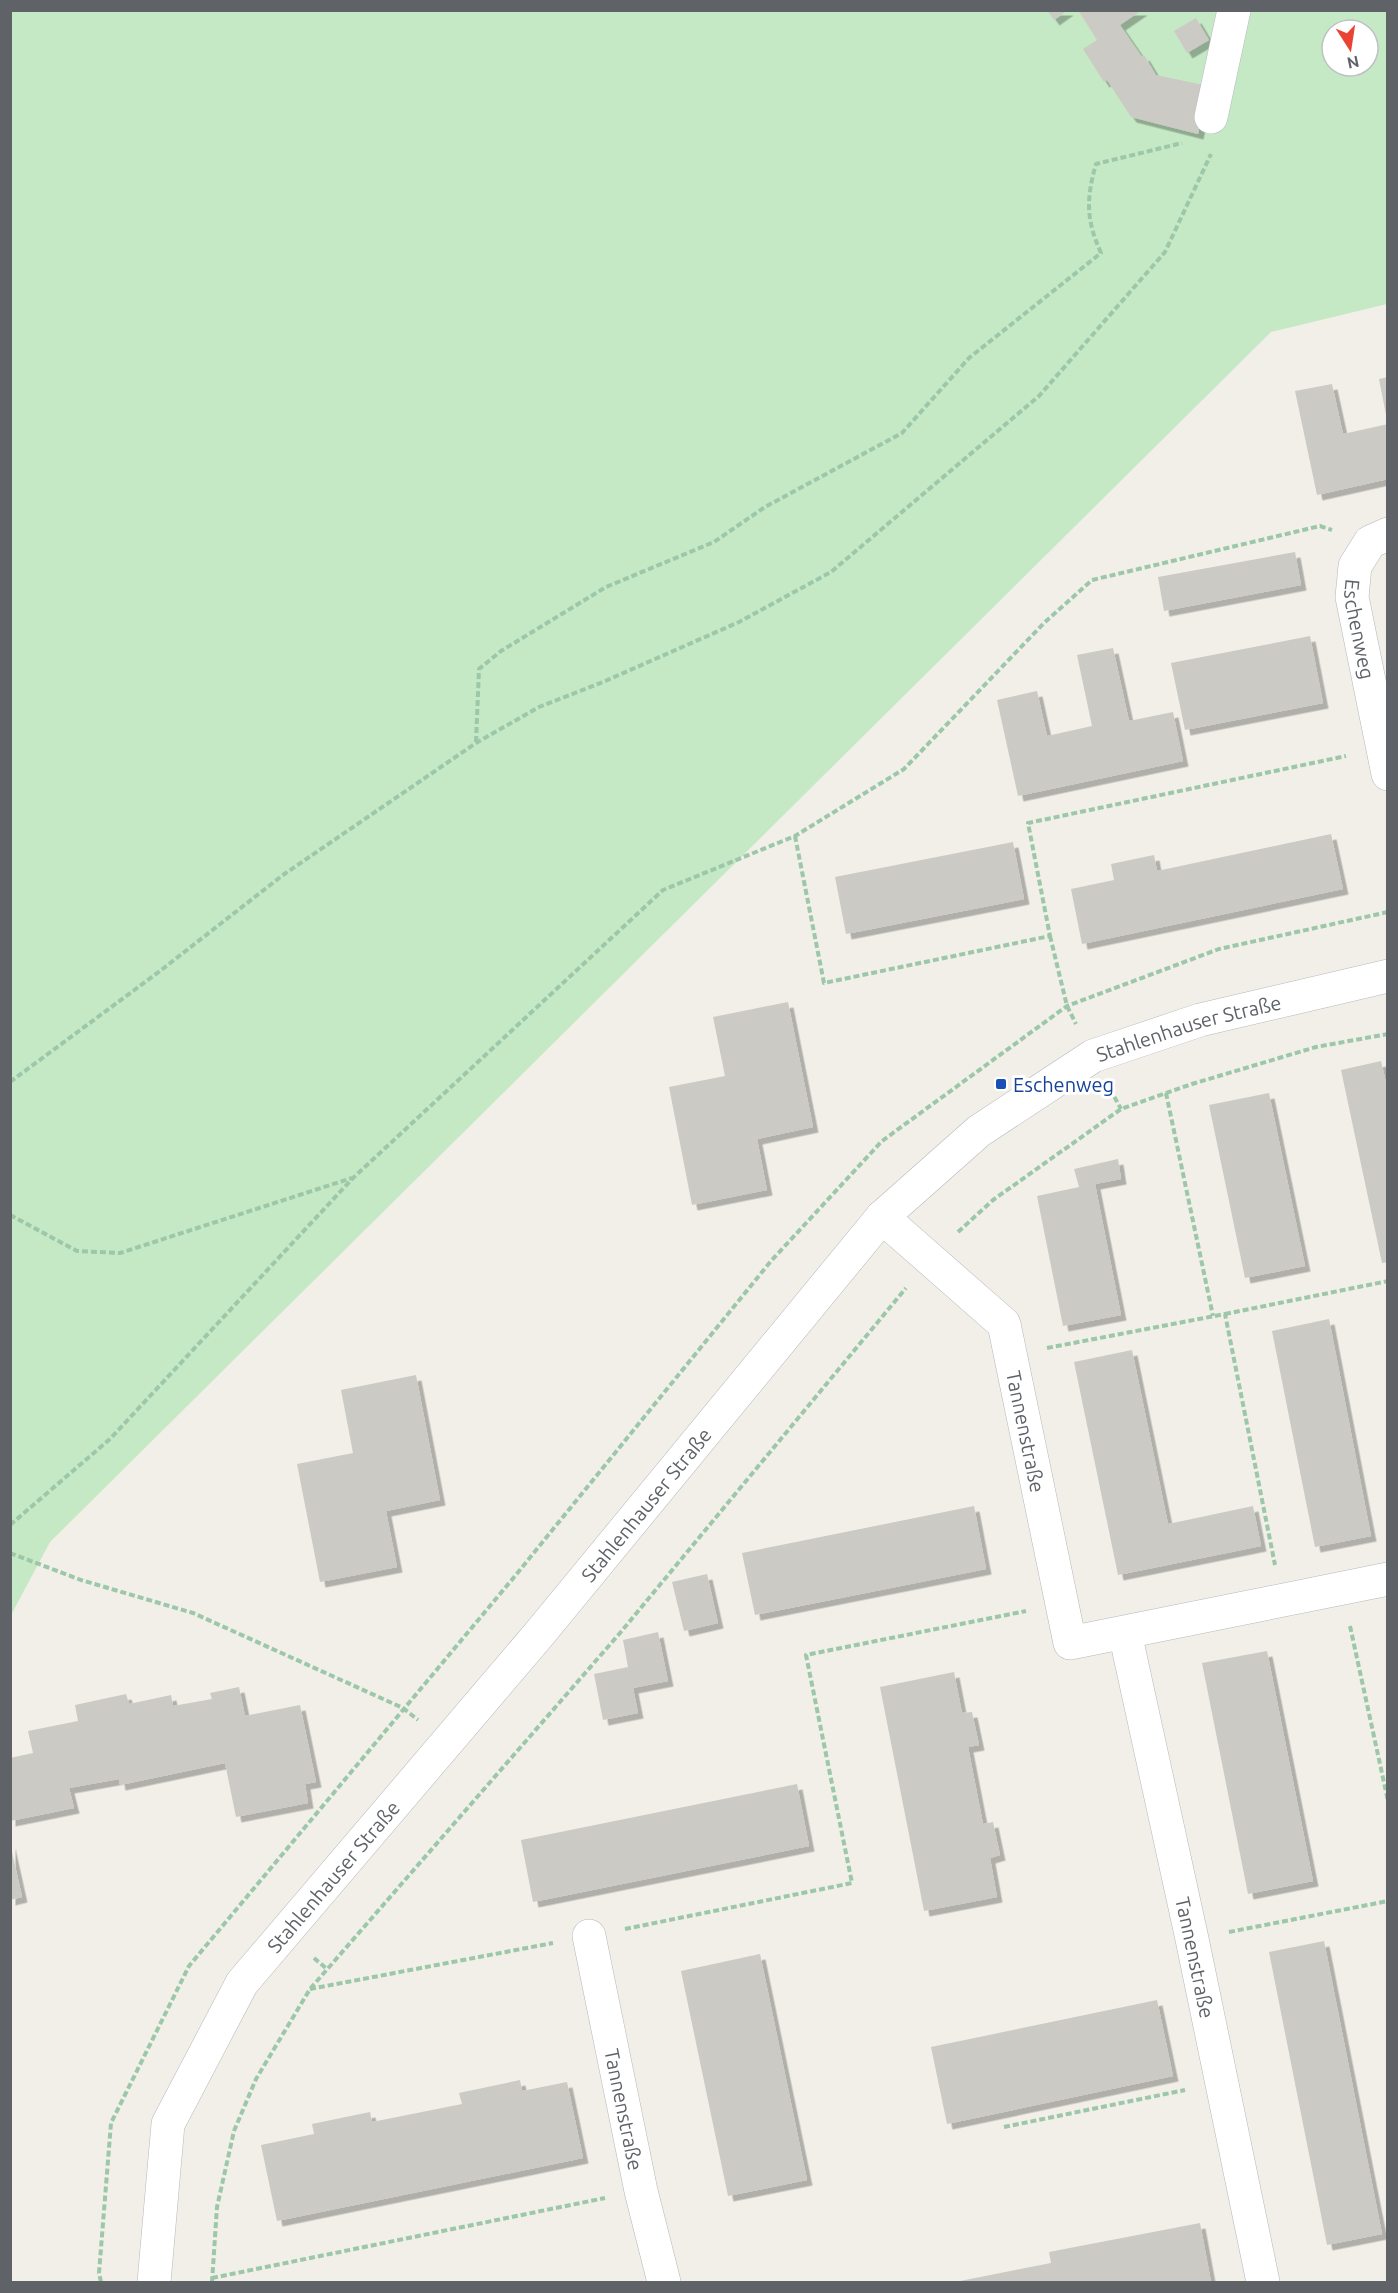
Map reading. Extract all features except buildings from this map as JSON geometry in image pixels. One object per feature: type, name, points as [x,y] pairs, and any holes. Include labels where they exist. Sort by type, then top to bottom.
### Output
[{"type":"street","points":[[1207,133],[1234,10]]},
{"type":"street","name":"Eschenweg","points":[[1379,538],[1355,566],[1352,597],[1385,761]]},
{"type":"street","name":"Stahlenhauser Straße","points":[[154,2283],[168,2124],[242,1983],[548,1624],[882,1216],[979,1131],[1094,1056],[1200,1020],[1388,976]]},
{"type":"street","name":"Tannenstraße","points":[[882,1216],[1004,1324],[1070,1643],[1388,1579]]},
{"type":"street","name":"Tannenstraße","points":[[1125,1633],[1192,1939],[1263,2283]]},
{"type":"street","name":"Tannenstraße","points":[[589,1936],[641,2191],[664,2283]]},
{"type":"path","points":[[10,1082],[160,971],[283,875],[476,743],[539,707],[603,682],[739,622],[831,572],[1039,396],[1165,252],[1213,150],[1207,133]]},
{"type":"path","points":[[476,743],[480,669],[501,651],[606,587],[714,543],[765,507],[902,433],[969,358],[1101,253],[1092,232],[1088,190],[1096,164],[1180,142],[1191,145]]},
{"type":"path","points":[[10,1525],[110,1439],[353,1178],[663,890],[795,836],[904,769],[1045,622],[1092,580],[1320,526],[1379,538]]},
{"type":"path","points":[[1067,1006],[1050,936],[1028,822],[1385,761]]},
{"type":"path","points":[[795,836],[824,983],[1050,936]]},
{"type":"path","points":[[641,2191],[212,2280],[217,2207],[234,2131],[256,2079],[310,1989],[620,1633],[930,1258],[993,1200],[1121,1109],[1316,1047],[1388,1034]]},
{"type":"path","points":[[1166,1093],[1213,1316]]},
{"type":"path","points":[[10,1215],[77,1251],[120,1253],[353,1178]]},
{"type":"path","points":[[1010,1354],[1388,1281]]},
{"type":"path","points":[[1225,1314],[1282,1600]]},
{"type":"path","points":[[10,1553],[81,1580],[193,1613],[403,1708],[447,1742]]},
{"type":"path","points":[[1342,1588],[1388,1801]]},
{"type":"path","points":[[310,1989],[852,1883],[806,1655],[1062,1604]]},
{"type":"path","points":[[1192,1939],[1388,1900]]},
{"type":"path","points":[[1004,2127],[1221,2082]]},
{"type":"green space","points":[[11,11],[1387,11],[1387,304],[1271,332],[50,1542],[11,1615]]},
{"type":"place","name":"Eschenweg","points":[[1001,1084]]}]
